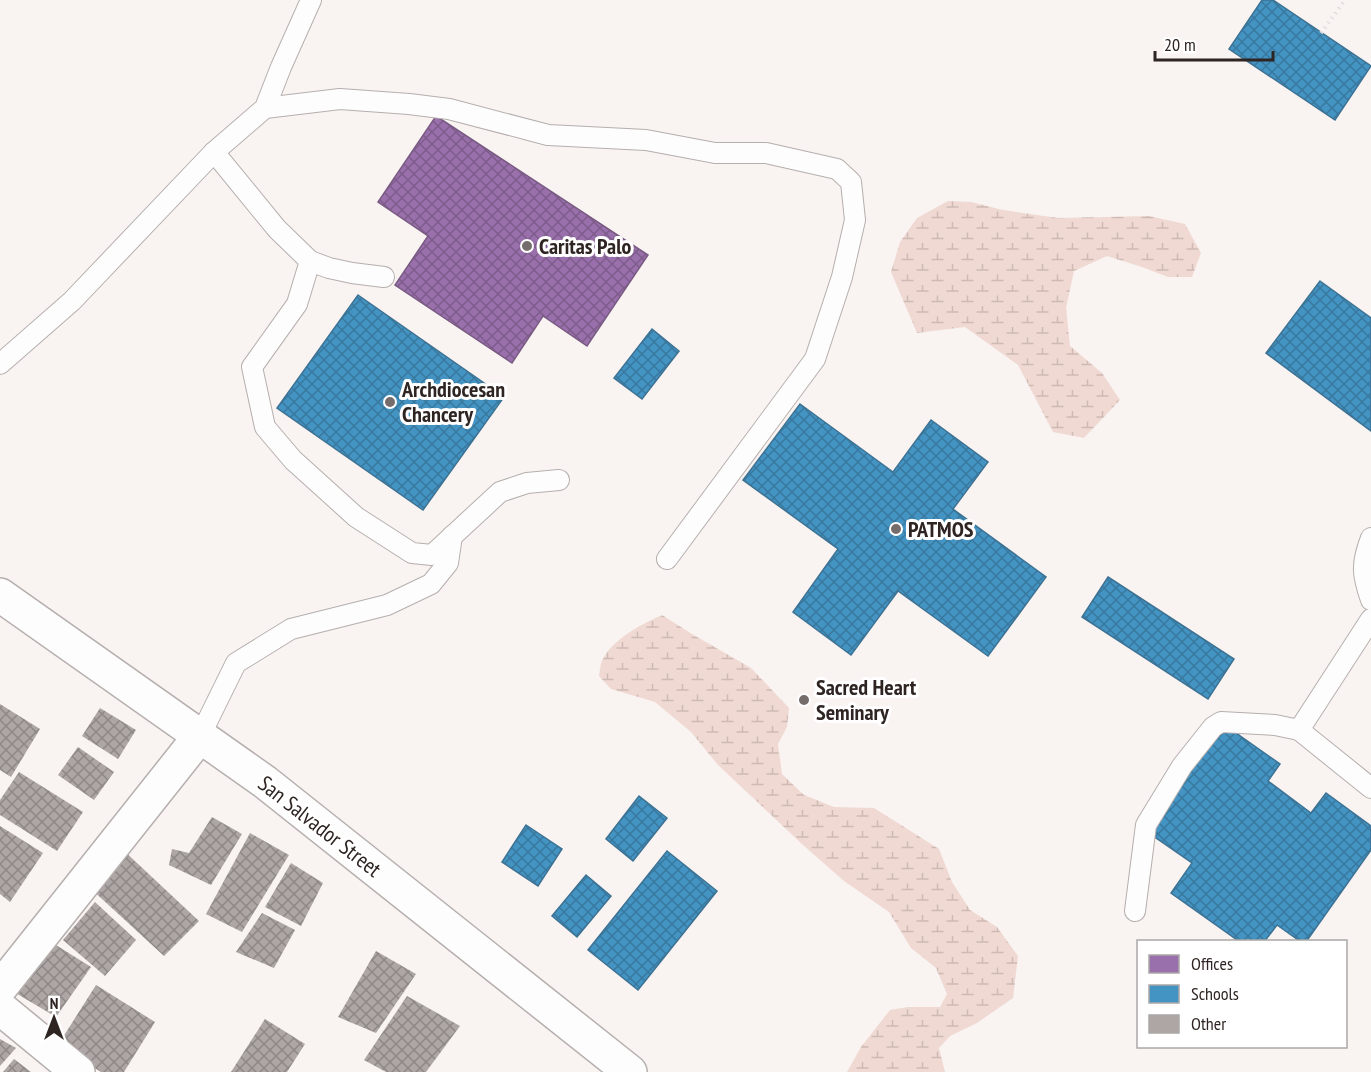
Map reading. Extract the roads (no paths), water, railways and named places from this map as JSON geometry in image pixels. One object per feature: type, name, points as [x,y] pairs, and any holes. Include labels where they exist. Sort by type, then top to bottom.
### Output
[{"type":"main road","name":"San Salvador Street","points":[[0,595],[266,782],[630,1072]]},
{"type":"main road","points":[[0,988],[200,736]]},
{"type":"main road","points":[[0,1008],[78,1072]]},
{"type":"lane","points":[[0,364],[72,300],[214,152],[266,108],[310,0]]},
{"type":"lane","points":[[266,108],[340,99],[449,109],[548,135],[645,140],[715,153],[766,153],[837,168],[851,182],[855,220],[842,277],[815,359],[667,559]]},
{"type":"lane","points":[[214,152],[277,229],[310,261],[329,268],[384,277]]},
{"type":"lane","points":[[310,261],[297,304],[252,367],[265,427],[292,460],[356,517],[412,553],[432,555],[500,492],[527,483],[559,480]]},
{"type":"lane","points":[[200,736],[236,663],[291,628],[387,605],[431,584],[448,563],[452,536]]},
{"type":"lane","points":[[1371,538],[1363,560],[1371,600]]},
{"type":"lane","points":[[1299,730],[1371,620]]},
{"type":"lane","points":[[1135,911],[1146,825],[1182,766],[1213,727],[1221,722],[1275,725],[1299,730],[1371,788]]},
{"type":"place","name":"Caritas Palo","points":[[527,246]]},
{"type":"place","name":"Archdiocesan Chancery","points":[[390,402]]},
{"type":"place","name":"PATMOS","points":[[896,529]]},
{"type":"place","name":"Sacred Heart Seminary","points":[[804,700]]}]
